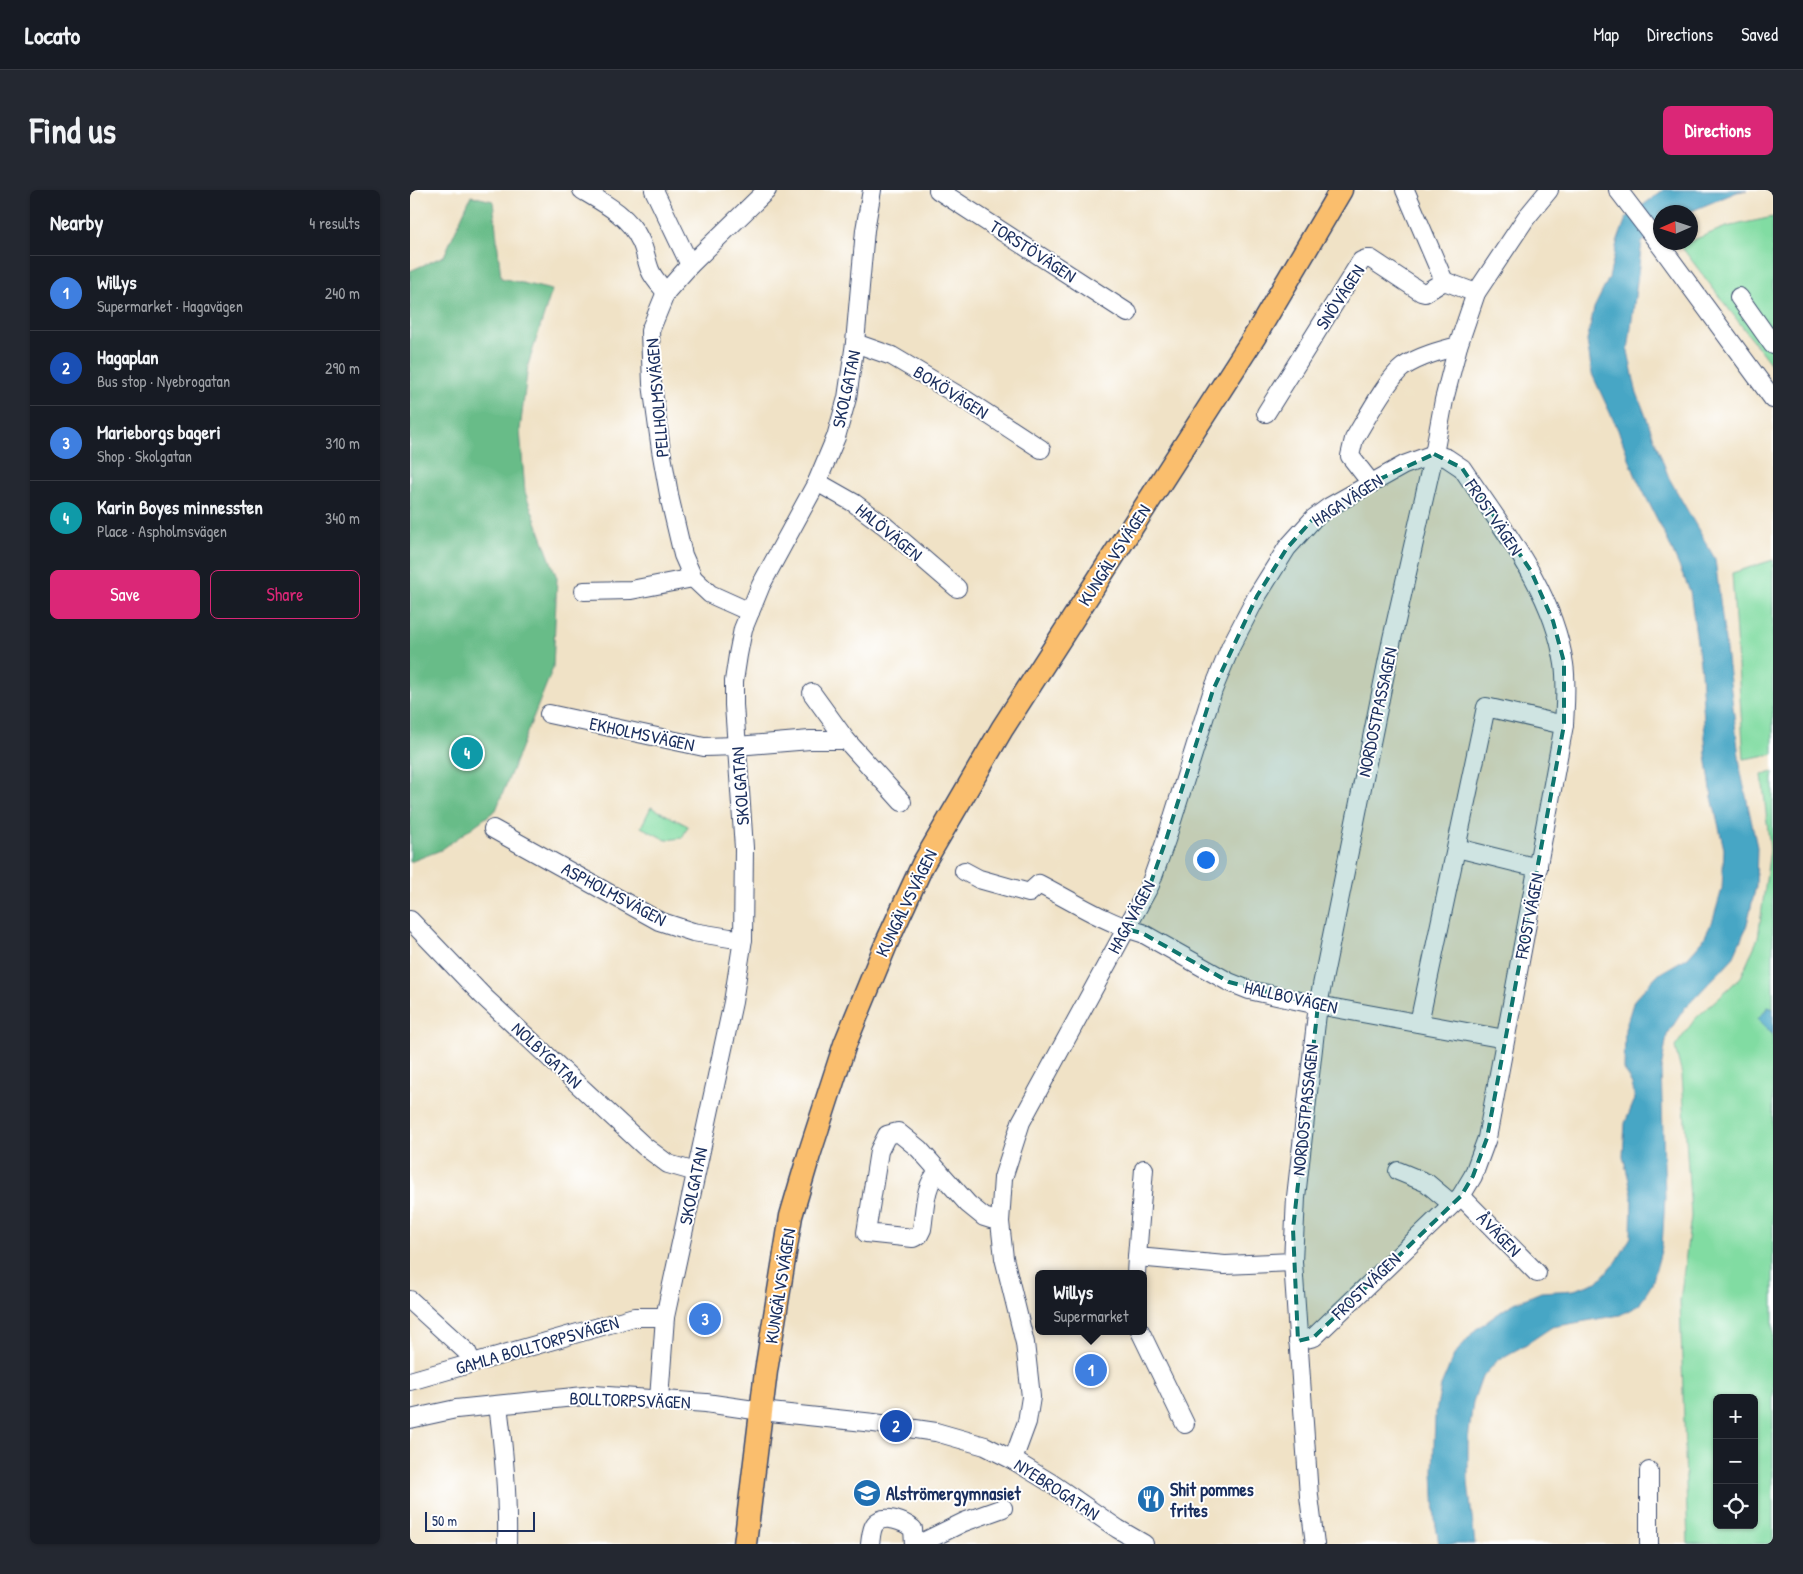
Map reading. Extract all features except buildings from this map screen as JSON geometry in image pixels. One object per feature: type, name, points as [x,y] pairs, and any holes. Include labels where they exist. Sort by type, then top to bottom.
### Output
[{"type":"main road","name":"KUNGÄLVSVÄGEN","points":[[1255,336],[1340,190]]},
{"type":"main road","name":"KUNGÄLVSVÄGEN","points":[[746,1544],[771,1333],[791,1216],[845,1044],[887,942],[923,864],[997,737],[1255,336],[1358,190]]},
{"type":"street","points":[[582,190],[619,214],[635,230],[641,241],[650,271],[666,292]]},
{"type":"street","points":[[654,190],[690,265]]},
{"type":"street","name":"PELLHOLMSVÄGEN","points":[[750,612],[710,594],[693,578],[683,555],[661,450],[652,384],[650,331],[666,292],[690,265],[767,190]]},
{"type":"street","name":"SKOLGATAN","points":[[659,1399],[665,1317],[733,1002],[743,938],[744,848],[734,681],[743,629],[761,585],[816,482],[836,437],[847,398],[856,343],[865,230],[872,190]]},
{"type":"street","name":"TORSTÖVÄGEN","points":[[938,190],[1128,313]]},
{"type":"street","points":[[1404,190],[1444,282],[1476,293]]},
{"type":"street","name":"NORDOSTPASSAGEN","points":[[1315,1544],[1309,1496],[1293,1262],[1296,1197],[1318,1005],[1392,639],[1434,454],[1444,400],[1458,346],[1476,293],[1526,218],[1549,190]]},
{"type":"street","points":[[1620,194],[1660,245],[1773,399]]},
{"type":"street","name":"SNÖVÄGEN","points":[[1266,413],[1361,261],[1371,260],[1421,292],[1425,293],[1444,282]]},
{"type":"street","points":[[1739,297],[1773,345]]},
{"type":"street","name":"BOKÖVÄGEN","points":[[856,343],[892,356],[966,400],[1041,449]]},
{"type":"street","points":[[1371,483],[1350,456],[1351,448],[1354,439],[1392,379],[1402,368],[1428,354],[1458,346]]},
{"type":"street","name":"HAGAVÄGEN","points":[[1013,1460],[1027,1422],[1031,1397],[1025,1343],[1004,1258],[1000,1222],[1003,1178],[1021,1122],[1150,885],[1213,690],[1231,646],[1257,596],[1287,548],[1314,518],[1404,465],[1434,454]]},
{"type":"street","name":"FROSTVÄGEN","points":[[1298,1340],[1314,1337],[1457,1200],[1473,1176],[1487,1138],[1564,725],[1566,687],[1564,662],[1554,622],[1530,571],[1462,468],[1447,458],[1434,454]]},
{"type":"street","name":"HALÖVÄGEN","points":[[816,482],[854,503],[885,526],[957,588]]},
{"type":"street","points":[[584,591],[630,590],[693,578]]},
{"type":"street","points":[[812,693],[846,740],[902,802]]},
{"type":"street","points":[[1419,1023],[1486,707],[1564,725]]},
{"type":"street","name":"EKHOLMSVÄGEN","points":[[549,714],[704,747],[810,740],[846,740]]},
{"type":"street","name":"ASPHOLMSVÄGEN","points":[[492,828],[659,921],[693,932],[730,938],[743,938]]},
{"type":"street","points":[[1457,848],[1538,868]]},
{"type":"street","name":"HALLBOVÄGEN","points":[[964,871],[979,879],[1029,893],[1039,884],[1126,929],[1142,933],[1229,982],[1266,994],[1505,1040]]},
{"type":"street","name":"NOLBYGATAN","points":[[410,920],[483,996],[644,1146],[668,1164],[696,1172]]},
{"type":"street","points":[[939,1171],[932,1177],[929,1184],[922,1229],[919,1235],[913,1238],[866,1233],[879,1151],[887,1135],[898,1132],[919,1149],[939,1171],[968,1204],[984,1217],[1000,1222]]},
{"type":"street","points":[[1144,1169],[1142,1264],[1225,1265],[1293,1262]]},
{"type":"street","name":"ÅVÄGEN","points":[[1398,1171],[1427,1183],[1457,1200],[1537,1273]]},
{"type":"street","points":[[410,1300],[467,1352],[472,1363]]},
{"type":"street","name":"GAMLA BOLLTORPSVÄGEN","points":[[410,1381],[634,1318],[665,1317]]},
{"type":"street","points":[[1142,1335],[1185,1424]]},
{"type":"street","name":"BOLLTORPSVÄGEN","points":[[410,1419],[456,1409],[594,1395],[706,1403],[761,1411]]},
{"type":"street","points":[[498,1405],[506,1474],[507,1544]]},
{"type":"street","name":"NYEBROGATAN","points":[[761,1411],[874,1423],[936,1432],[978,1443],[1013,1460],[1140,1543]]},
{"type":"street","points":[[1649,1471],[1649,1544]]},
{"type":"street","points":[[919,1544],[964,1522],[1004,1508]]},
{"type":"street","points":[[870,1544],[875,1524],[881,1520],[899,1520],[906,1523],[913,1530],[914,1544]]},
{"type":"highlighted area","points":[[1434,454],[1462,468],[1531,571],[1553,621],[1564,662],[1564,725],[1487,1138],[1473,1176],[1461,1196],[1314,1337],[1298,1341],[1293,1229],[1318,1005],[1229,982],[1142,933],[1126,929],[1150,885],[1213,690],[1257,596],[1287,548],[1314,518],[1371,483]]},
{"type":"green space","points":[[471,196],[493,201],[501,278],[552,290],[528,365],[520,430],[525,492],[557,578],[553,668],[496,810],[441,850],[410,862],[410,271],[444,256]]},
{"type":"green space","points":[[1773,217],[1773,367],[1684,250],[1698,250],[1698,238],[1726,227]]},
{"type":"green space","points":[[1773,560],[1773,754],[1744,759],[1732,573]]},
{"type":"green space","points":[[1773,772],[1773,1009],[1768,1007],[1758,1019],[1773,1035],[1773,1544],[1688,1544],[1680,1301],[1691,1216],[1682,1075],[1675,1047],[1695,1019],[1741,977],[1758,938],[1770,850],[1762,775]]},
{"type":"green space","points":[[651,807],[688,826],[682,838],[666,840],[641,827]]},
{"type":"water","points":[[1663,190],[1747,190],[1737,192],[1698,208],[1698,205],[1653,205],[1653,235],[1642,242],[1628,351],[1636,390],[1669,478],[1715,559],[1741,773],[1757,847],[1756,886],[1746,928],[1733,958],[1684,1009],[1667,1035],[1661,1070],[1665,1197],[1662,1247],[1652,1284],[1639,1305],[1620,1315],[1552,1327],[1498,1360],[1481,1379],[1473,1402],[1468,1440],[1468,1482],[1475,1544],[1439,1544],[1435,1520],[1433,1471],[1435,1418],[1441,1386],[1454,1355],[1475,1330],[1512,1304],[1541,1292],[1574,1290],[1597,1282],[1617,1261],[1631,1237],[1632,1193],[1623,1156],[1625,1123],[1635,1099],[1632,1085],[1624,1069],[1625,1029],[1634,1000],[1657,975],[1688,957],[1703,940],[1713,920],[1722,889],[1724,849],[1712,797],[1706,755],[1701,671],[1690,591],[1668,541],[1636,477],[1618,430],[1592,374],[1587,341],[1594,308],[1609,278],[1617,243],[1626,218]]},
{"type":"water","points":[[1768,1007],[1773,1009],[1773,1035],[1758,1019]]},
{"type":"place","name":"Karin Boyes minnessten","points":[[467,753]]},
{"type":"place","name":"Marieborgs bageri","points":[[705,1319]]},
{"type":"place","name":"Willys","points":[[1091,1370]]},
{"type":"place","name":"Hagaplan","points":[[896,1426]]},
{"type":"place","name":"Alströmergymnasiet","points":[[867,1493]]},
{"type":"place","name":"Shit pommes frites","points":[[1151,1499]]}]
